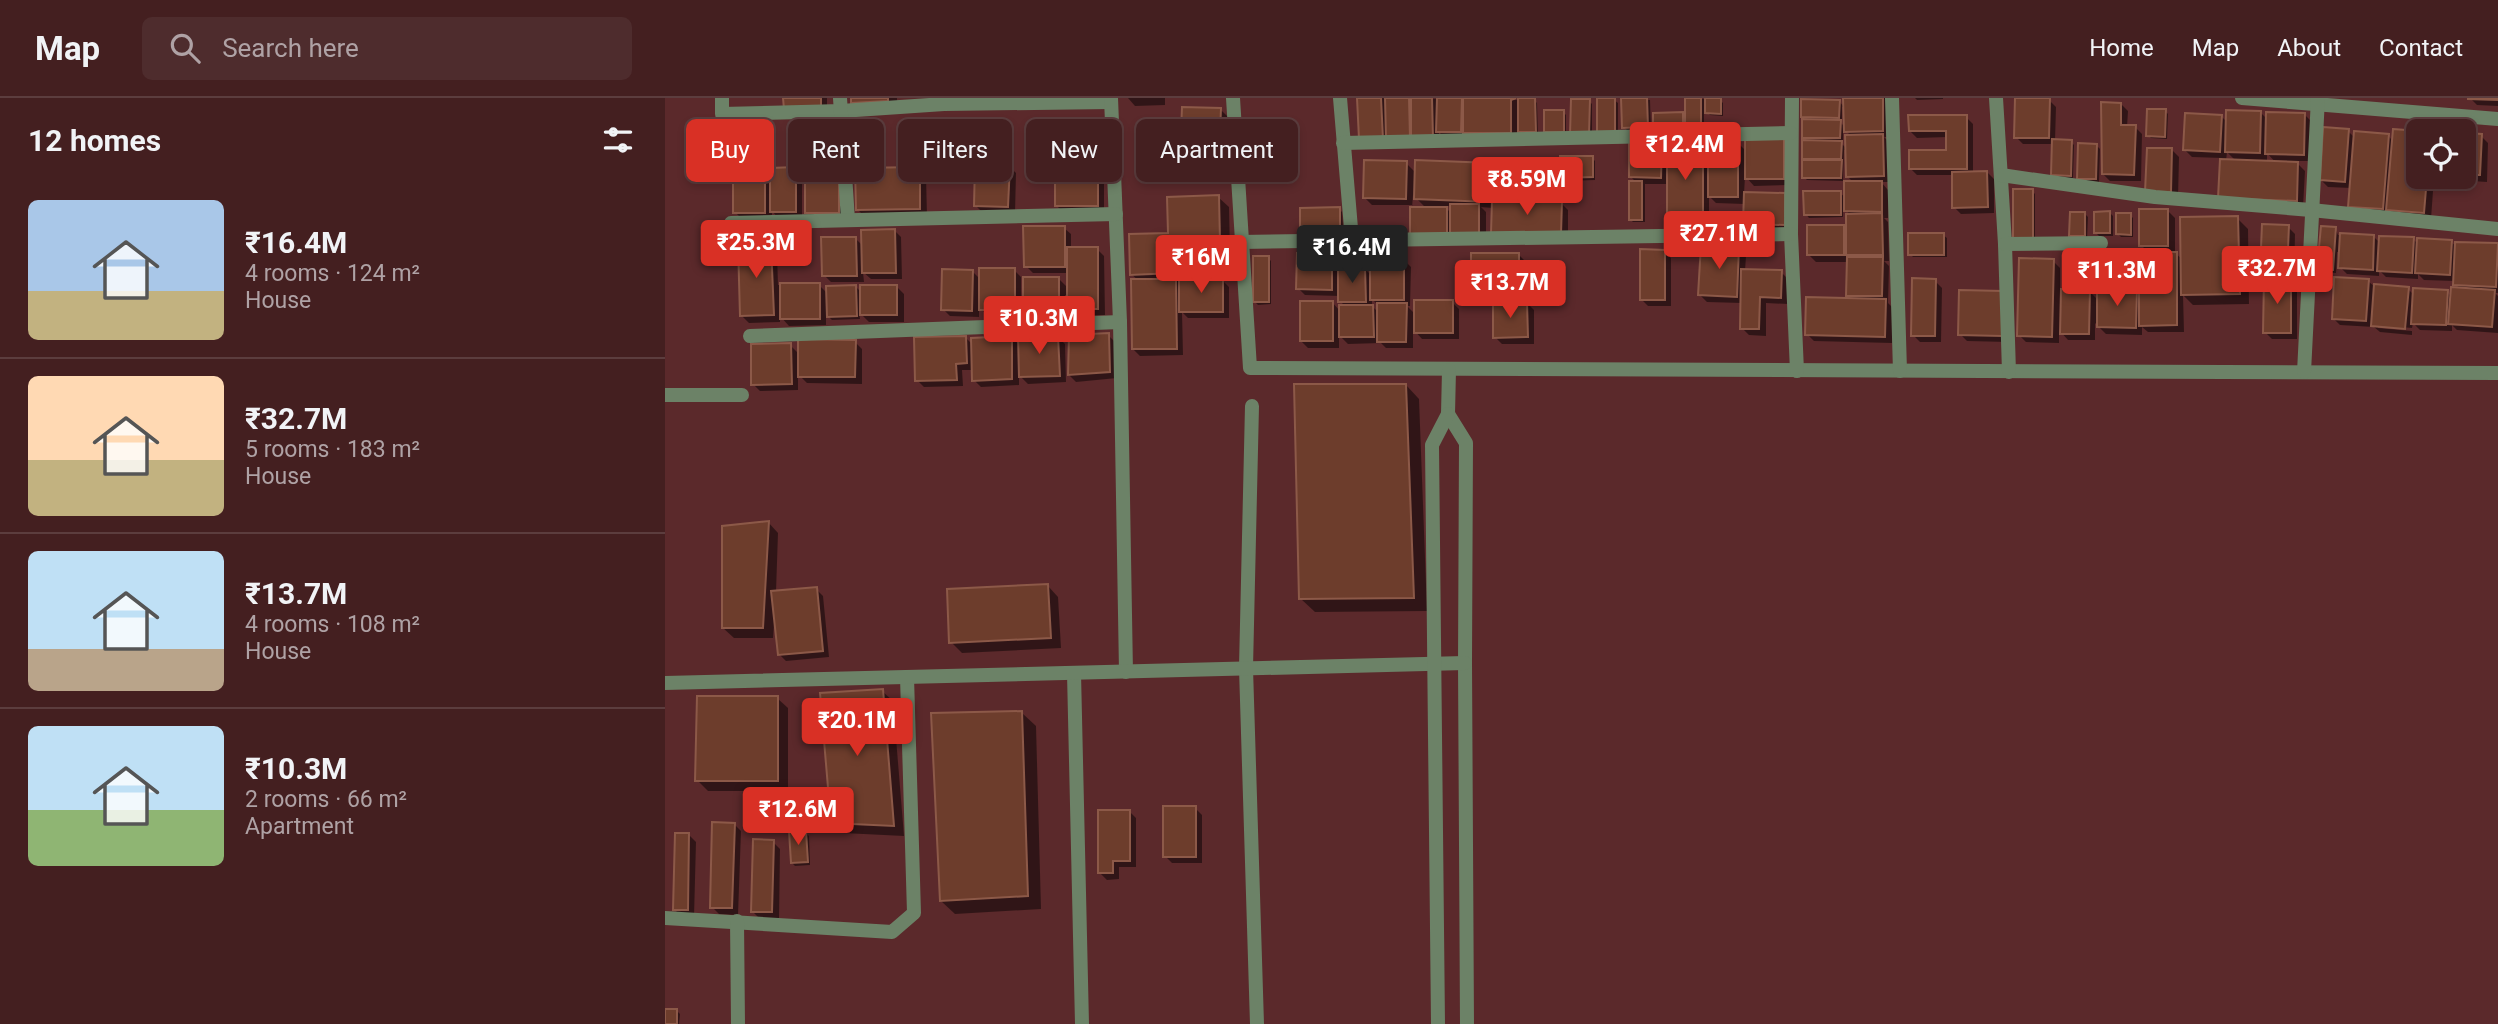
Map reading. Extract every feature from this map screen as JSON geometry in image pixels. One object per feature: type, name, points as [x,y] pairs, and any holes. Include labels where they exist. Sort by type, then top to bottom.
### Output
[{"type":"street","points":[[722,98],[722,114],[840,104],[1111,100],[1120,322],[1126,672]]},
{"type":"street","points":[[1233,98],[1250,368],[2498,373]]},
{"type":"street","points":[[1340,98],[1352,240]]},
{"type":"street","points":[[1792,98],[1791,234],[1797,370]]},
{"type":"street","points":[[1892,98],[1901,371]]},
{"type":"street","points":[[1996,98],[2009,372]]},
{"type":"street","points":[[2242,98],[2416,105],[2498,119]]},
{"type":"street","points":[[2304,372],[2318,101]]},
{"type":"street","points":[[840,104],[848,220]]},
{"type":"street","points":[[1343,143],[1791,133]]},
{"type":"street","points":[[2001,175],[2155,197],[2498,229]]},
{"type":"street","points":[[731,223],[1116,214]]},
{"type":"street","points":[[1240,242],[1791,234]]},
{"type":"street","points":[[2005,244],[2101,243]]},
{"type":"street","points":[[750,336],[1120,322]]},
{"type":"street","points":[[1438,1024],[1432,445],[1448,414],[1449,370]]},
{"type":"street","points":[[665,395],[742,395]]},
{"type":"street","points":[[1252,406],[1246,668],[1257,1024]]},
{"type":"street","points":[[1448,414],[1466,443],[1467,1024]]},
{"type":"street","points":[[665,683],[1465,663]]},
{"type":"street","points":[[1074,673],[1082,1024]]},
{"type":"street","points":[[665,918],[892,932],[914,913],[908,677]]},
{"type":"street","points":[[737,921],[738,1024]]},
{"type":"building","points":[[783,98],[821,98],[821,107],[784,109]]},
{"type":"building","points":[[851,98],[888,98],[888,101],[851,103]]},
{"type":"building","points":[[1357,98],[1381,98],[1383,139],[1359,139]]},
{"type":"building","points":[[1385,98],[1409,98],[1410,138],[1386,139]]},
{"type":"building","points":[[1411,98],[1432,98],[1433,138],[1411,138]]},
{"type":"building","points":[[1437,98],[1462,98],[1461,132],[1436,132]]},
{"type":"building","points":[[1463,98],[1516,98],[1511,100],[1511,133],[1463,133]]},
{"type":"building","points":[[1518,98],[1535,98],[1536,132],[1518,132]]},
{"type":"building","points":[[1597,98],[1615,98],[1615,134],[1597,134]]},
{"type":"building","points":[[1621,98],[1647,98],[1648,127],[1622,128]]},
{"type":"building","points":[[1685,98],[1701,98],[1701,127],[1685,127]]},
{"type":"building","points":[[1705,98],[1721,98],[1721,114],[1705,113]]},
{"type":"building","points":[[1843,98],[1883,98],[1883,131],[1844,132]]},
{"type":"building","points":[[2015,98],[2050,98],[2049,138],[2014,138]]},
{"type":"building","points":[[2498,98],[2498,100],[2468,99]]},
{"type":"building","points":[[1571,99],[1590,99],[1589,135],[1570,135]]},
{"type":"building","points":[[1801,99],[1840,100],[1839,118],[1801,117]]},
{"type":"building","points":[[2101,102],[2121,103],[2121,125],[2136,125],[2134,175],[2102,174]]},
{"type":"building","points":[[1182,107],[1221,108],[1221,119],[1182,119]]},
{"type":"building","points":[[2147,109],[2166,109],[2165,137],[2146,136]]},
{"type":"building","points":[[1544,110],[1564,110],[1564,132],[1544,132]]},
{"type":"building","points":[[2226,110],[2261,111],[2260,153],[2225,152]]},
{"type":"building","points":[[1683,112],[1683,128],[1653,128],[1653,113]]},
{"type":"building","points":[[2266,112],[2305,113],[2304,155],[2265,154]]},
{"type":"building","points":[[2185,113],[2222,115],[2220,152],[2183,150]]},
{"type":"building","points":[[1908,115],[1967,115],[1967,169],[1909,169],[1909,150],[1946,150],[1946,131],[1909,131]]},
{"type":"building","points":[[1053,118],[1097,118],[1097,119]]},
{"type":"building","points":[[1802,119],[1841,120],[1840,138],[1802,138]]},
{"type":"building","points":[[2323,127],[2349,129],[2345,182],[2320,180]]},
{"type":"building","points":[[2393,129],[2406,130],[2406,189],[2426,189],[2424,213],[2386,210]]},
{"type":"building","points":[[2354,131],[2389,134],[2383,209],[2348,207]]},
{"type":"building","points":[[1883,134],[1884,176],[1846,177],[1845,135]]},
{"type":"building","points":[[2476,134],[2482,134],[2480,175],[2476,175]]},
{"type":"building","points":[[1745,139],[1784,139],[1784,179],[1745,179]]},
{"type":"building","points":[[2052,139],[2072,140],[2071,176],[2051,175]]},
{"type":"building","points":[[1802,140],[1842,141],[1841,159],[1802,159]]},
{"type":"building","points":[[1708,141],[1738,141],[1738,197],[1708,197]]},
{"type":"building","points":[[1629,142],[1662,143],[1661,178],[1629,177]]},
{"type":"building","points":[[2078,143],[2097,144],[2096,179],[2077,179]]},
{"type":"building","points":[[1667,144],[1703,144],[1703,220],[1667,220]]},
{"type":"building","points":[[2147,148],[2172,148],[2171,192],[2145,192]]},
{"type":"building","points":[[1560,156],[1593,156],[1593,177],[1560,178]]},
{"type":"building","points":[[2220,159],[2298,162],[2297,201],[2218,198]]},
{"type":"building","points":[[1364,160],[1407,161],[1406,199],[1363,198]]},
{"type":"building","points":[[1415,160],[1491,163],[1490,202],[1414,199]]},
{"type":"building","points":[[1802,160],[1842,160],[1841,178],[1802,178]]},
{"type":"building","points":[[788,167],[788,182],[796,182],[796,212],[770,212],[770,182],[774,182],[774,168]]},
{"type":"building","points":[[898,167],[898,182],[920,182],[920,209],[856,210],[855,182],[884,182],[884,168]]},
{"type":"building","points":[[1987,171],[1988,207],[1952,208],[1952,172]]},
{"type":"building","points":[[1522,180],[1538,180],[1538,197],[1522,197]]},
{"type":"building","points":[[1629,181],[1642,181],[1642,220],[1629,220]]},
{"type":"building","points":[[1844,181],[1882,181],[1882,212],[1844,211]]},
{"type":"building","points":[[733,182],[765,182],[765,213],[733,213]]},
{"type":"building","points":[[805,182],[839,182],[839,213],[805,213]]},
{"type":"building","points":[[975,182],[1009,182],[1008,207],[974,206]]},
{"type":"building","points":[[1055,182],[1098,182],[1098,206],[1055,206]]},
{"type":"building","points":[[2013,189],[2033,189],[2033,238],[2013,238]]},
{"type":"building","points":[[1803,191],[1841,191],[1841,215],[1804,215]]},
{"type":"building","points":[[1744,192],[1785,193],[1785,225],[1743,224]]},
{"type":"building","points":[[1219,195],[1220,242],[1175,244],[1175,273],[1130,275],[1129,234],[1168,233],[1167,197]]},
{"type":"building","points":[[1492,200],[1562,201],[1561,234],[1491,233]]},
{"type":"building","points":[[1450,204],[1479,204],[1479,238],[1450,237]]},
{"type":"building","points":[[1340,207],[1340,226],[1300,226],[1300,208]]},
{"type":"building","points":[[1410,207],[1447,207],[1447,239],[1410,239]]},
{"type":"building","points":[[2139,209],[2168,209],[2168,246],[2139,246]]},
{"type":"building","points":[[2110,211],[2110,233],[2094,233],[2094,212]]},
{"type":"building","points":[[2070,212],[2085,212],[2085,236],[2069,236]]},
{"type":"building","points":[[1882,213],[1883,255],[1846,255],[1846,214]]},
{"type":"building","points":[[2116,213],[2131,213],[2131,235],[2116,234]]},
{"type":"building","points":[[2238,216],[2240,294],[2181,295],[2180,217]]},
{"type":"building","points":[[2262,224],[2289,225],[2287,274],[2260,273]]},
{"type":"building","points":[[1807,225],[1844,225],[1844,255],[1807,255]]},
{"type":"building","points":[[1023,226],[1065,226],[1065,267],[1024,267]]},
{"type":"building","points":[[2321,226],[2336,227],[2333,270],[2317,269]]},
{"type":"building","points":[[895,229],[896,273],[862,273],[861,230]]},
{"type":"building","points":[[1908,233],[1944,233],[1944,255],[1908,255]]},
{"type":"building","points":[[2340,233],[2374,235],[2373,270],[2338,268]]},
{"type":"building","points":[[2379,236],[2414,237],[2412,273],[2377,271]]},
{"type":"building","points":[[821,237],[856,237],[857,276],[822,276]]},
{"type":"building","points":[[2417,238],[2452,240],[2450,275],[2415,273]]},
{"type":"building","points":[[2455,242],[2498,243],[2496,287],[2453,285]]},
{"type":"building","points":[[738,244],[771,244],[774,315],[740,316]]},
{"type":"building","points":[[1701,245],[1739,247],[1737,297],[1698,295]]},
{"type":"building","points":[[1067,247],[1098,247],[1098,309],[1067,309]]},
{"type":"building","points":[[1640,249],[1665,250],[1665,300],[1640,300]]},
{"type":"building","points":[[2139,252],[2177,252],[2177,325],[2139,326]]},
{"type":"building","points":[[1297,253],[1332,253],[1332,290],[1296,289]]},
{"type":"building","points":[[1471,253],[1519,253],[1519,297],[1471,296]]},
{"type":"building","points":[[1253,256],[1269,256],[1269,302],[1253,302]]},
{"type":"building","points":[[1847,257],[1883,257],[1882,296],[1846,296]]},
{"type":"building","points":[[1370,258],[1404,258],[1404,300],[1370,300]]},
{"type":"building","points":[[2019,258],[2054,259],[2052,337],[2017,336]]},
{"type":"building","points":[[1338,267],[1365,267],[1366,302],[1338,302]]},
{"type":"building","points":[[979,268],[1015,268],[1015,310],[979,310]]},
{"type":"building","points":[[942,269],[973,270],[972,311],[941,310]]},
{"type":"building","points":[[1741,269],[1782,270],[1781,298],[1760,297],[1759,329],[1740,329]]},
{"type":"building","points":[[1023,277],[1059,277],[1059,313],[1023,312]]},
{"type":"building","points":[[2334,277],[2369,279],[2366,321],[2332,319]]},
{"type":"building","points":[[1179,278],[1223,278],[1223,312],[1179,312]]},
{"type":"building","points":[[1912,278],[1936,279],[1935,336],[1911,336]]},
{"type":"building","points":[[2264,278],[2291,278],[2291,333],[2263,333]]},
{"type":"building","points":[[1131,279],[1176,279],[1177,349],[1132,349]]},
{"type":"building","points":[[780,283],[820,283],[820,319],[780,319]]},
{"type":"building","points":[[2374,284],[2409,287],[2405,329],[2371,326]]},
{"type":"building","points":[[856,285],[857,316],[827,317],[826,286]]},
{"type":"building","points":[[860,285],[897,285],[897,315],[860,315]]},
{"type":"building","points":[[2451,287],[2495,290],[2492,327],[2448,324]]},
{"type":"building","points":[[2413,288],[2448,290],[2446,325],[2411,324]]},
{"type":"building","points":[[2061,289],[2090,289],[2089,334],[2060,334]]},
{"type":"building","points":[[2097,289],[2137,290],[2136,328],[2097,327]]},
{"type":"building","points":[[1959,290],[2003,291],[2002,336],[1958,335]]},
{"type":"building","points":[[1806,297],[1886,299],[1885,337],[1805,335]]},
{"type":"building","points":[[1414,300],[1453,300],[1453,333],[1414,333]]},
{"type":"building","points":[[1300,301],[1333,301],[1333,341],[1300,341]]},
{"type":"building","points":[[1493,302],[1527,302],[1528,337],[1493,338]]},
{"type":"building","points":[[1377,303],[1407,303],[1406,342],[1377,342]]},
{"type":"building","points":[[1339,305],[1373,305],[1374,337],[1339,337]]},
{"type":"building","points":[[1109,333],[1110,372],[1068,375],[1069,335]]},
{"type":"building","points":[[966,336],[967,363],[956,364],[957,380],[915,381],[914,337]]},
{"type":"building","points":[[1012,336],[1012,379],[972,381],[971,338]]},
{"type":"building","points":[[1018,336],[1058,336],[1060,376],[1019,377]]},
{"type":"building","points":[[798,339],[856,340],[855,377],[798,377]]},
{"type":"building","points":[[791,343],[792,384],[751,385],[751,344]]},
{"type":"building","points":[[1294,384],[1406,384],[1414,598],[1299,599]]},
{"type":"building","points":[[769,521],[763,628],[722,628],[722,526]]},
{"type":"building","points":[[1048,584],[1051,638],[949,643],[947,589]]},
{"type":"building","points":[[817,587],[823,651],[778,655],[771,591]]},
{"type":"building","points":[[883,689],[894,826],[831,823],[820,693]]},
{"type":"building","points":[[697,696],[778,696],[778,781],[695,781]]},
{"type":"building","points":[[1022,711],[1028,896],[940,901],[931,713]]},
{"type":"building","points":[[1163,806],[1196,806],[1196,857],[1163,857]]},
{"type":"building","points":[[1098,810],[1130,810],[1130,861],[1113,861],[1113,873],[1098,873]]},
{"type":"building","points":[[712,822],[735,823],[732,908],[710,908]]},
{"type":"building","points":[[789,831],[806,831],[808,862],[791,863]]},
{"type":"building","points":[[675,833],[689,833],[688,910],[673,910]]},
{"type":"building","points":[[753,839],[774,840],[772,912],[751,912]]},
{"type":"building","points":[[665,1009],[677,1009],[677,1024],[665,1024]]}]
